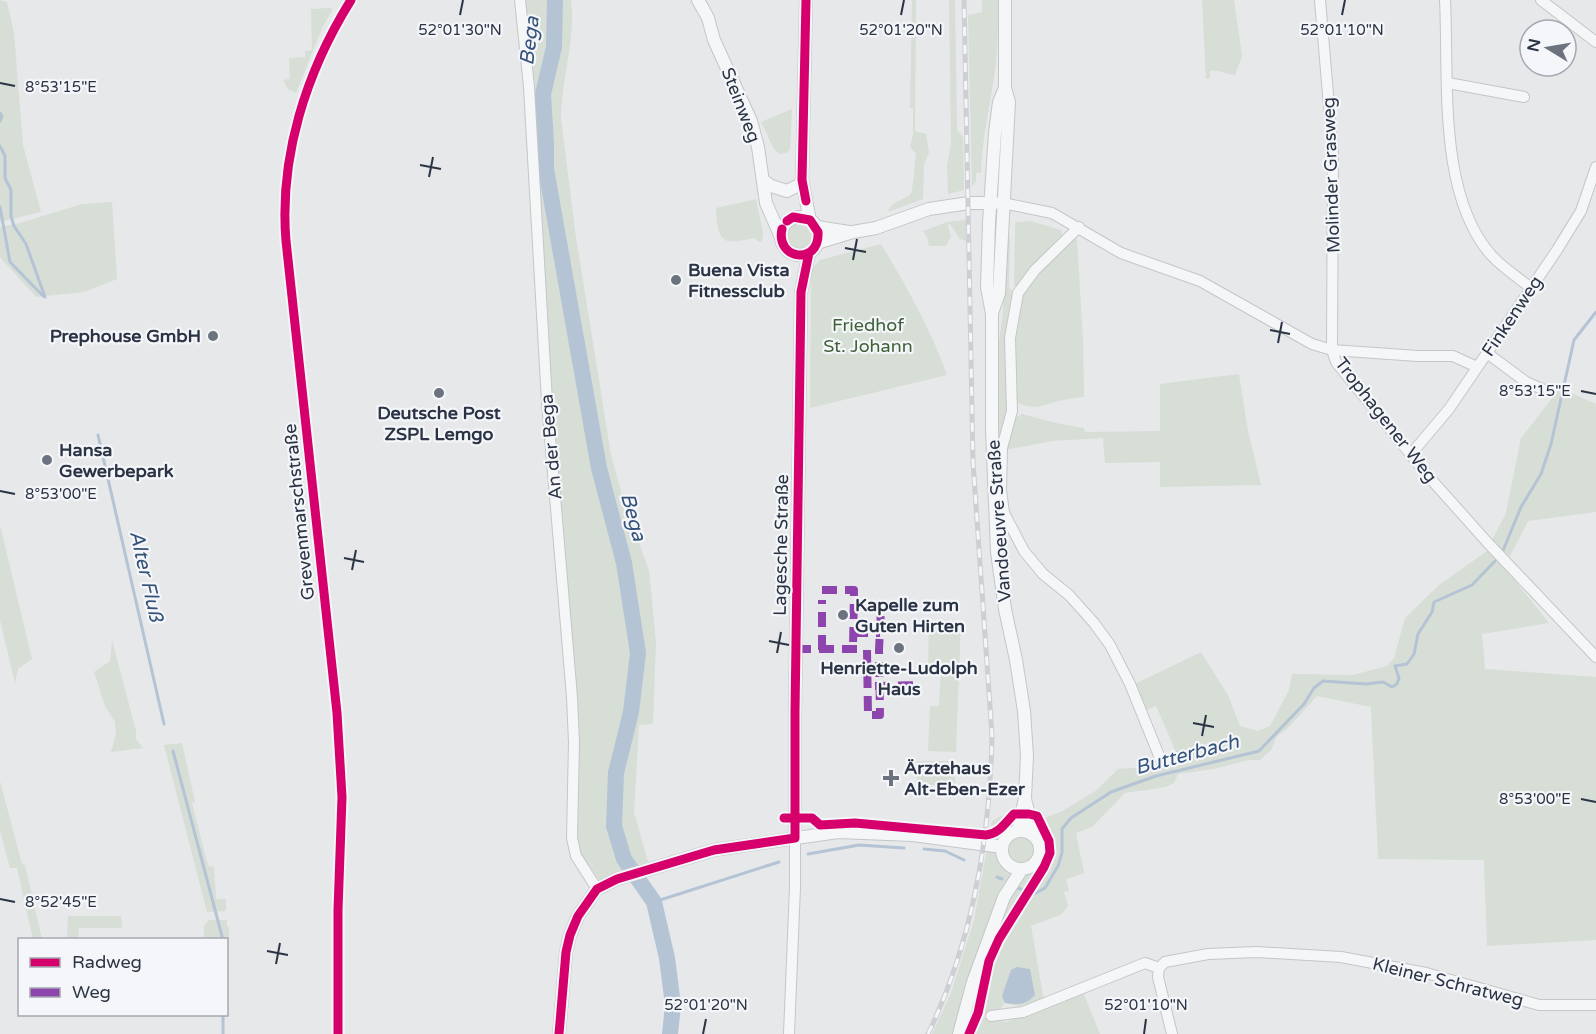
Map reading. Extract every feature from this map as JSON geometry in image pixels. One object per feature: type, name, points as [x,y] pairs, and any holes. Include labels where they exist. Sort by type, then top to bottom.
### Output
[{"type":"street","name":"Grevenmarschstraße","points":[[338,1034],[338,910],[342,797],[337,713],[286,242],[284,205],[298,113],[333,31],[351,0]]},
{"type":"street","name":"An der Bega","points":[[520,0],[527,62],[547,402],[572,697],[574,742],[572,838],[576,856],[597,889]]},
{"type":"street","name":"Steinweg","points":[[691,0],[705,26],[711,32]]},
{"type":"street","name":"Steinweg","points":[[698,0],[708,18],[711,32],[756,135],[765,195],[780,235]]},
{"type":"street","points":[[800,183],[818,243],[809,253],[803,255],[792,254],[783,246],[780,235],[784,225],[792,218],[800,183],[806,0]]},
{"type":"street","name":"Vandoeuvre Straße","points":[[1005,0],[1005,88],[1009,102],[996,203],[999,293],[992,314],[992,429],[997,552],[1024,711],[1027,756],[1025,798],[1018,831]]},
{"type":"street","name":"Molinder Grasweg","points":[[1320,0],[1333,153],[1332,350]]},
{"type":"street","points":[[1445,0],[1450,149],[1469,222],[1492,256],[1532,288]]},
{"type":"street","points":[[1541,0],[1596,42]]},
{"type":"street","points":[[1448,83],[1524,97]]},
{"type":"street","name":"Finkenweg","points":[[1411,454],[1449,409],[1532,288],[1581,211],[1596,167]]},
{"type":"street","points":[[763,180],[771,186],[787,191],[800,183]]},
{"type":"street","points":[[765,195],[777,211],[813,224]]},
{"type":"street","name":"Trophagener Weg","points":[[818,243],[853,232],[876,228],[929,209],[996,203],[1052,213],[1121,253],[1200,281],[1312,344],[1332,350],[1335,362],[1411,454],[1487,542],[1596,657]]},
{"type":"street","name":"Trophagener Weg","points":[[813,224],[853,232]]},
{"type":"street","points":[[1079,227],[1035,270],[1018,293],[1010,338],[1012,411],[1002,448],[1001,490],[1004,513],[1024,550],[1043,574],[1069,595],[1110,645],[1130,684],[1162,763],[1178,757]]},
{"type":"street","name":"Lagesche Straße","points":[[789,1034],[795,887],[801,292],[809,253]]},
{"type":"street","name":"Lagesche Straße","points":[[792,254],[801,292]]},
{"type":"street","points":[[1332,350],[1453,356],[1477,367]]},
{"type":"street","points":[[1487,353],[1526,382],[1549,392]]},
{"type":"street","name":"Vandoeuvre Straße","points":[[1025,798],[1034,835]]},
{"type":"street","points":[[1027,831],[1034,835],[1040,845],[1039,856],[1033,865],[1022,869],[1011,866],[1002,852],[1002,847],[1009,834],[1027,831]]},
{"type":"street","points":[[559,1034],[566,952],[570,935],[578,915],[597,889],[617,879],[714,850],[838,832],[913,835],[1002,847]]},
{"type":"street","points":[[1004,897],[1007,862]]},
{"type":"street","points":[[959,1034],[973,982],[1004,897],[1022,869]]},
{"type":"street","name":"Kleiner Schratweg","points":[[991,1016],[1023,1011],[1145,963],[1159,968],[1165,962],[1216,953],[1257,952],[1341,957],[1426,973],[1539,1005],[1596,1005]]},
{"type":"street","points":[[1159,968],[1158,977],[1172,1034]]},
{"type":"green space","points":[[0,0],[7,2],[14,33],[23,145],[41,212],[0,222]]},
{"type":"green space","points":[[524,0],[571,0],[572,30],[561,119],[575,231],[611,455],[622,495],[649,571],[656,642],[653,724],[639,725],[634,812],[648,862],[620,870],[600,881],[580,852],[577,836],[553,423]]},
{"type":"green space","points":[[912,0],[916,0],[915,131],[926,134],[929,153],[924,164],[923,199],[888,212],[895,203],[911,194],[916,154],[910,147],[913,134],[913,108],[910,108]]},
{"type":"green space","points":[[949,0],[955,0],[957,130],[963,137],[964,190],[948,194],[947,165],[951,145]]},
{"type":"green space","points":[[982,0],[998,0],[997,42],[995,74],[981,173],[976,173],[976,181],[972,187],[968,15],[982,12]]},
{"type":"green space","points":[[1202,0],[1234,0],[1242,56],[1235,75],[1210,71],[1210,78],[1206,79]]},
{"type":"green space","points":[[311,9],[333,9],[322,28],[296,93],[288,89],[283,80],[290,79],[289,58],[305,57],[305,51],[312,50]]},
{"type":"green space","points":[[792,109],[790,150],[780,154],[774,149],[761,122]]},
{"type":"green space","points":[[756,199],[763,233],[762,241],[759,242],[754,238],[735,241],[724,239],[718,229],[716,208]]},
{"type":"green space","points":[[112,202],[117,279],[84,292],[36,297],[0,257],[0,227],[82,204]]},
{"type":"green space","points":[[966,220],[966,241],[960,239],[950,224],[948,225],[951,236],[946,246],[929,246],[923,231],[947,222]]},
{"type":"green space","points":[[1031,221],[1061,230],[1062,237],[1017,288],[1014,285],[1015,224]]},
{"type":"green space","points":[[799,222],[809,226],[813,236],[809,246],[799,250],[789,246],[785,236],[789,226]]},
{"type":"green space","points":[[1005,238],[1010,238],[1009,287],[1014,294],[1005,426],[999,448],[995,373],[1003,311]]},
{"type":"green space","points":[[1077,239],[1084,397],[1061,400],[1037,407],[1026,406],[1015,401],[1014,355],[1020,306],[1036,274]]},
{"type":"green space","name":"Friedhof St. Johann","points":[[881,244],[917,308],[947,375],[810,408],[811,270],[820,260]]},
{"type":"green space","points":[[1239,374],[1248,431],[1261,485],[1160,487],[1160,462],[1105,463],[1103,438],[1052,441],[1005,450],[1015,418],[1022,414],[1084,428],[1085,432],[1160,431],[1160,384]]},
{"type":"green space","points":[[1560,388],[1596,404],[1596,512],[1528,521],[1510,556],[1491,542],[1506,513],[1521,438]]},
{"type":"green space","points":[[0,525],[32,659],[18,669],[15,683],[0,620]]},
{"type":"green space","points":[[1487,551],[1501,563],[1549,623],[1482,634],[1485,669],[1596,677],[1596,940],[1487,946],[1484,860],[1378,859],[1371,707],[1317,696],[1287,729],[1277,736],[1271,750],[1260,760],[1248,760],[1214,769],[1178,774],[1174,783],[1166,787],[1125,793],[1092,827],[1076,833],[1084,873],[1066,879],[1069,891],[1064,892],[1068,906],[1062,914],[1031,926],[1044,1001],[1018,1006],[1005,1003],[997,1013],[982,1012],[980,1017],[1006,1022],[1083,992],[1100,1034],[932,1034],[951,993],[974,920],[992,821],[1010,812],[1041,819],[1061,812],[1097,790],[1118,769],[1147,767],[1177,754],[1156,706],[1145,711],[1135,684],[1201,652],[1229,697],[1240,726],[1258,731],[1270,726],[1289,690],[1292,674],[1353,675],[1387,666],[1394,658],[1405,618],[1439,585]]},
{"type":"green space","points":[[929,621],[961,621],[956,752],[928,751],[930,706],[939,706],[941,670],[928,670]]},
{"type":"green space","points":[[112,640],[136,731],[136,739],[143,748],[111,752],[116,734],[115,722],[105,706],[94,672],[110,661]]},
{"type":"green space","points":[[182,743],[195,802],[192,803],[208,866],[214,867],[216,899],[226,899],[226,911],[207,912],[164,745]]},
{"type":"green space","points":[[917,761],[955,761],[955,785],[917,785]]},
{"type":"green space","points":[[0,781],[22,864],[25,865],[42,938],[33,938],[17,868],[10,868],[0,831]]},
{"type":"green space","points":[[68,916],[121,916],[122,928],[79,928],[78,938],[67,938]]},
{"type":"green space","points":[[209,920],[227,920],[229,937],[204,938],[204,926]]},
{"type":"water","points":[[1017,967],[1030,969],[1035,995],[1022,1004],[1005,1003],[1002,996],[1011,970]]},
{"type":"waterway","name":"Bega","points":[[555,0],[554,47],[543,94],[546,169],[599,468],[624,563],[638,653],[631,712],[616,773],[614,826],[624,859],[654,902],[667,958],[673,1005],[670,1034]]},
{"type":"waterway","name":"Alter Fluß","points":[[0,113],[2,116],[0,121]]},
{"type":"waterway","name":"Alter Fluß","points":[[0,146],[5,156],[5,178],[11,190],[11,216],[14,226],[26,244],[45,297]]},
{"type":"waterway","name":"Alter Fluß","points":[[0,207],[10,262],[43,296]]},
{"type":"waterway","name":"Butterbach","points":[[1502,553],[1521,507],[1541,474],[1551,444],[1574,340],[1596,312]]},
{"type":"waterway","name":"Alter Fluß","points":[[98,435],[164,724]]},
{"type":"waterway","name":"Butterbach","points":[[1018,888],[1034,894],[1045,888],[1058,866],[1062,853],[1062,829],[1071,818],[1111,792],[1156,776],[1259,751],[1304,704],[1314,688],[1323,681],[1366,684],[1383,682],[1392,687],[1397,684],[1399,678],[1395,666],[1407,664],[1414,654],[1418,634],[1432,612],[1434,602],[1472,585],[1495,561]]},
{"type":"waterway","name":"Alter Fluß","points":[[173,751],[222,938]]},
{"type":"waterway","points":[[808,854],[859,845],[904,848]]},
{"type":"waterway","points":[[924,849],[945,851],[964,860]]},
{"type":"waterway","points":[[654,902],[779,862]]},
{"type":"waterway","points":[[997,877],[1002,879]]},
{"type":"waterway","name":"Alter Fluß","points":[[223,1016],[223,1034]]},
{"type":"railway","points":[[928,1034],[944,999],[967,926],[983,850],[991,774],[992,735],[973,462],[964,0]]},
{"type":"marked path","points":[[822,590],[854,590],[853,649]]},
{"type":"marked path","points":[[822,600],[822,650]]},
{"type":"marked path","points":[[867,650],[868,715],[880,715],[881,609]]},
{"type":"marked path","points":[[853,633],[880,633]]},
{"type":"marked path","points":[[796,649],[859,649]]},
{"type":"marked path","points":[[875,686],[920,685]]},
{"type":"cycle path","points":[[338,1034],[338,910],[342,797],[337,713],[286,241],[285,209],[287,178],[299,116],[321,56],[351,0]]},
{"type":"cycle path","points":[[806,0],[802,180],[806,201]]},
{"type":"cycle path","points":[[782,229],[782,239],[785,247],[791,253],[806,254],[817,243],[818,232],[810,220],[793,217],[787,221]]},
{"type":"cycle path","points":[[559,1034],[566,952],[570,935],[578,916],[597,889],[617,879],[714,850],[795,838],[801,292],[809,253]]},
{"type":"cycle path","points":[[784,818],[812,818],[820,825],[855,823],[986,835],[998,830],[1014,814],[1037,816],[1049,841],[1050,853],[1044,867],[999,939],[989,961],[978,1013],[969,1034]]},
{"type":"place","name":"Buena Vista Fitnessclub","points":[[676,280]]},
{"type":"place","name":"Prephouse GmbH","points":[[213,336]]},
{"type":"place","name":"Deutsche Post ZSPL Lemgo","points":[[439,393]]},
{"type":"place","name":"Hansa Gewerbepark","points":[[47,460]]},
{"type":"place","name":"Kapelle zum Guten Hirten","points":[[843,615]]},
{"type":"place","name":"Henriette-Ludolph Haus","points":[[899,648]]},
{"type":"place","name":"Ärztehaus Alt-Eben-Ezer","points":[[891,778]]}]
